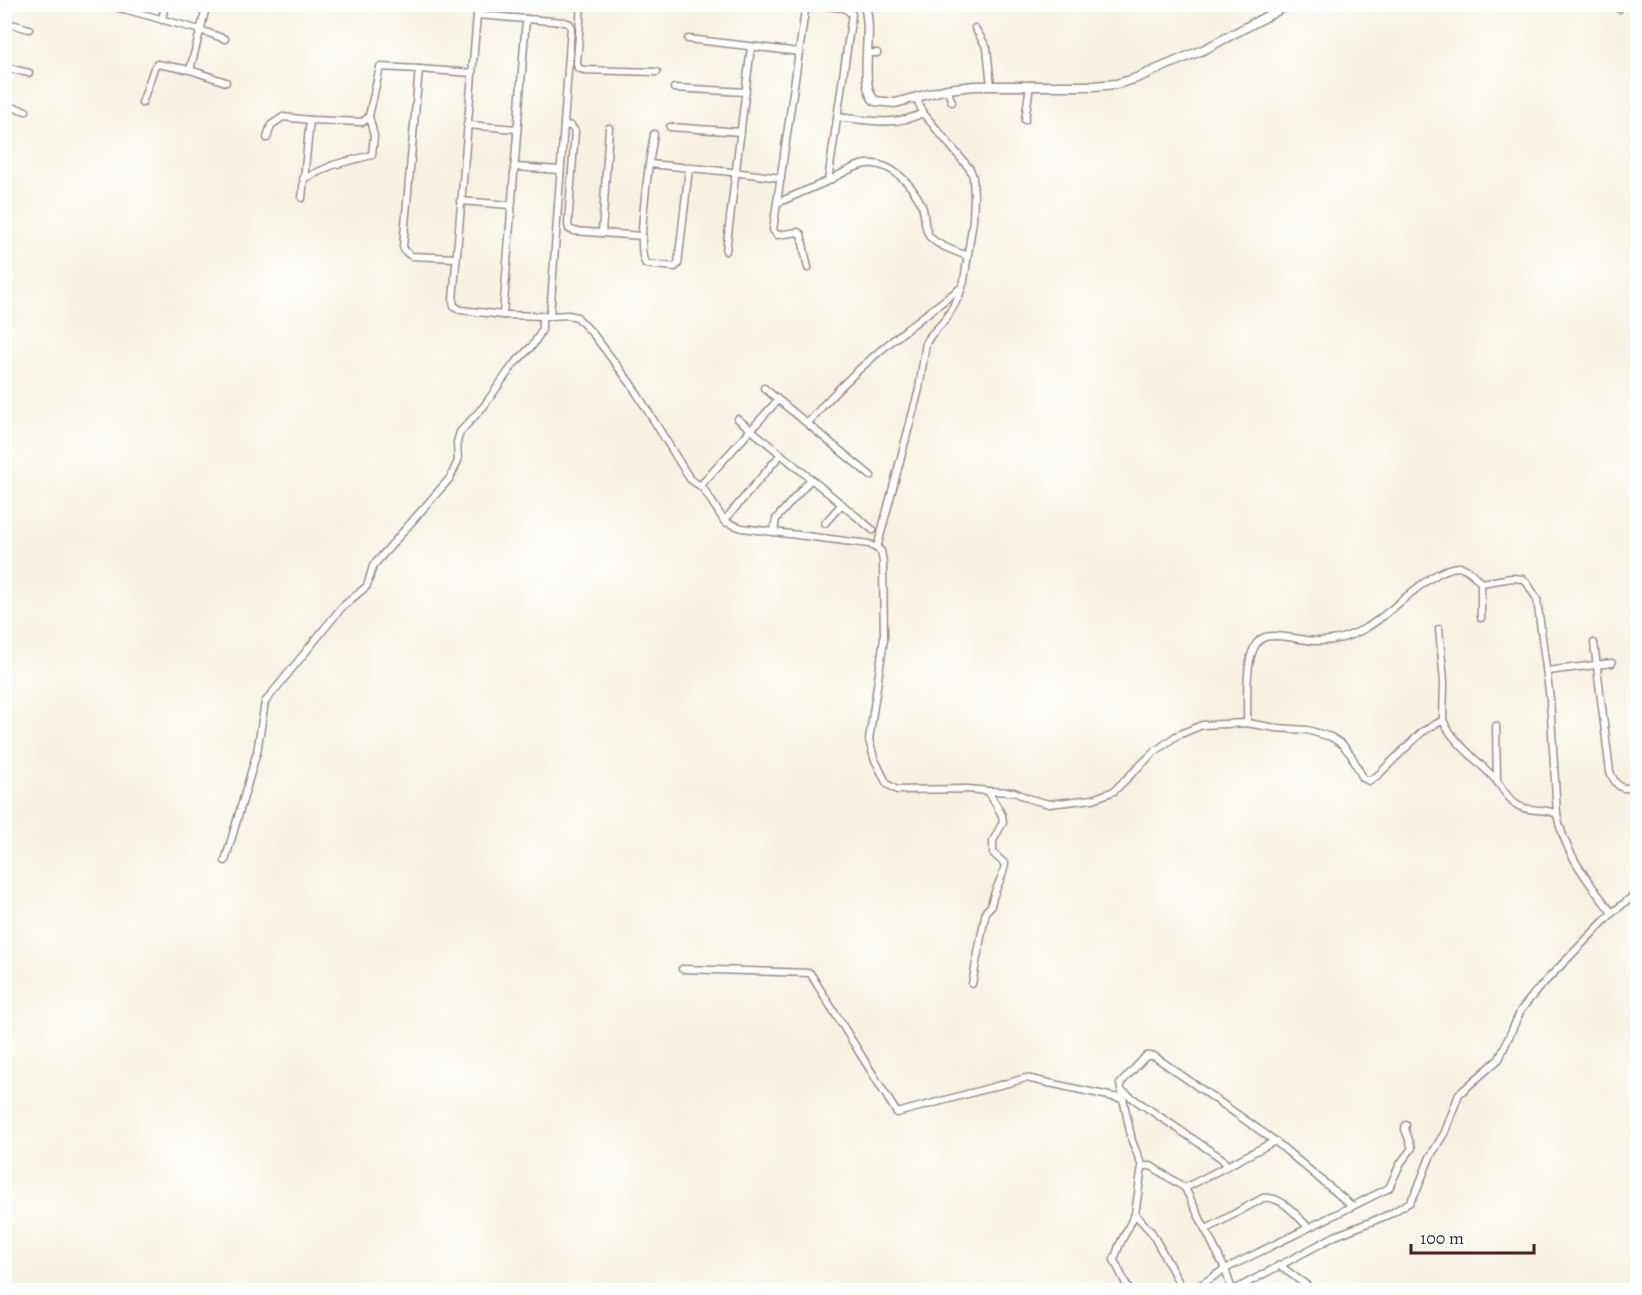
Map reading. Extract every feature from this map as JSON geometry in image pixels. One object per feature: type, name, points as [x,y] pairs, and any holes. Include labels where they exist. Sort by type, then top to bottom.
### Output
[{"type":"street","points":[[103,4],[125,7],[225,39]]},
{"type":"street","points":[[162,20],[165,4]]},
{"type":"street","points":[[190,70],[207,4]]},
{"type":"street","points":[[478,4],[460,201],[454,306],[461,310],[502,315],[577,317],[631,384],[690,479],[708,494],[724,521],[742,528],[869,544],[881,551],[884,562],[882,651],[868,740],[886,784],[897,790],[968,789],[1014,792],[1048,804],[1093,799],[1114,791],[1153,753],[1176,736],[1202,725],[1247,723],[1307,730],[1331,737],[1342,744],[1351,755],[1358,772],[1367,781],[1377,776],[1422,732],[1443,720]]},
{"type":"street","points":[[581,4],[578,68],[657,72]]},
{"type":"street","points":[[864,4],[872,53],[867,78],[872,98],[879,102],[895,103],[947,89],[991,86],[1094,86],[1134,79],[1205,49],[1290,4]]},
{"type":"street","points":[[808,268],[801,234],[798,232],[777,235],[774,233],[807,5],[844,8],[852,14],[828,181]]},
{"type":"street","points":[[477,15],[565,22],[571,26],[550,316]]},
{"type":"street","points":[[502,315],[526,19]]},
{"type":"street","points":[[4,22],[29,29]]},
{"type":"street","points":[[975,28],[987,48],[991,86]]},
{"type":"street","points":[[688,39],[800,51]]},
{"type":"street","points":[[726,251],[751,47]]},
{"type":"street","points":[[142,103],[157,64],[190,70],[226,82]]},
{"type":"street","points":[[303,179],[333,165],[372,155],[375,136],[369,116],[381,66],[472,73]]},
{"type":"street","points":[[4,67],[29,73]]},
{"type":"street","points":[[419,69],[403,247],[411,256],[456,258]]},
{"type":"street","points":[[1025,120],[1030,86]]},
{"type":"street","points":[[674,88],[746,92]]},
{"type":"street","points":[[947,89],[952,102]]},
{"type":"street","points":[[877,548],[919,389],[926,343],[955,305],[962,287],[973,220],[973,177],[963,159],[923,113],[916,97]]},
{"type":"street","points":[[4,105],[26,111]]},
{"type":"street","points":[[837,117],[881,123],[901,122],[923,113]]},
{"type":"street","points":[[267,138],[271,125],[283,117],[363,122],[369,116]]},
{"type":"street","points":[[302,198],[310,120]]},
{"type":"street","points":[[467,125],[517,129]]},
{"type":"street","points":[[564,125],[571,126],[575,131],[569,229],[642,236]]},
{"type":"street","points":[[670,127],[741,132]]},
{"type":"street","points":[[602,233],[609,128]]},
{"type":"street","points":[[654,134],[642,236],[642,259],[646,264],[677,266],[688,168]]},
{"type":"street","points":[[649,164],[781,178]]},
{"type":"street","points":[[777,203],[853,168],[866,164],[887,167],[897,172],[922,205],[928,234],[940,244],[967,256]]},
{"type":"street","points":[[514,167],[560,171]]},
{"type":"street","points":[[460,201],[510,205]]},
{"type":"street","points":[[808,423],[832,394],[866,362],[962,287]]},
{"type":"street","points":[[225,861],[257,752],[265,702],[342,607],[367,586],[373,566],[450,478],[458,461],[457,442],[460,432],[484,406],[513,365],[533,345],[542,330],[542,316]]},
{"type":"street","points":[[764,388],[872,476]]},
{"type":"street","points":[[700,486],[778,400]]},
{"type":"street","points":[[738,418],[873,530]]},
{"type":"street","points":[[724,521],[781,454]]},
{"type":"street","points":[[774,532],[776,519],[811,479]]},
{"type":"street","points":[[825,523],[842,504]]},
{"type":"street","points":[[1247,723],[1249,659],[1260,640],[1269,636],[1320,641],[1336,640],[1350,635],[1365,629],[1431,579],[1447,570],[1460,567],[1468,570],[1481,583],[1481,618]]},
{"type":"street","points":[[1481,583],[1512,578],[1523,579],[1537,599],[1550,699],[1560,830],[1572,857],[1611,913]]},
{"type":"street","points":[[1439,629],[1444,681],[1443,720],[1450,732],[1518,806],[1557,814]]},
{"type":"street","points":[[1594,643],[1610,772],[1617,785],[1623,788],[1629,789],[1638,783]]},
{"type":"street","points":[[1547,671],[1612,663]]},
{"type":"street","points":[[1496,726],[1497,782]]},
{"type":"street","points":[[972,984],[986,911],[991,906],[992,895],[1005,864],[993,853],[993,841],[1003,822],[1002,815],[988,790]]},
{"type":"street","points":[[1142,1166],[1151,1166],[1185,1188],[1233,1290],[1335,1236],[1388,1215],[1410,1202],[1430,1157],[1445,1132],[1460,1095],[1498,1059],[1521,1010],[1537,990],[1611,913],[1638,892]]},
{"type":"street","points":[[682,969],[810,973],[897,1113],[1026,1078],[1123,1099]]},
{"type":"street","points":[[1129,1290],[1114,1260],[1135,1214],[1142,1166],[1132,1141],[1120,1084],[1146,1056],[1154,1056],[1275,1141],[1351,1205]]},
{"type":"street","points":[[1121,1090],[1221,1158],[1227,1165]]},
{"type":"street","points":[[1193,1290],[1308,1227],[1389,1188],[1400,1164],[1412,1148],[1405,1129],[1406,1125]]},
{"type":"street","points":[[1185,1188],[1275,1141]]},
{"type":"street","points":[[1205,1230],[1263,1198],[1271,1197],[1308,1227]]},
{"type":"street","points":[[1135,1214],[1152,1233],[1183,1290]]},
{"type":"street","points":[[1279,1265],[1313,1290]]}]
